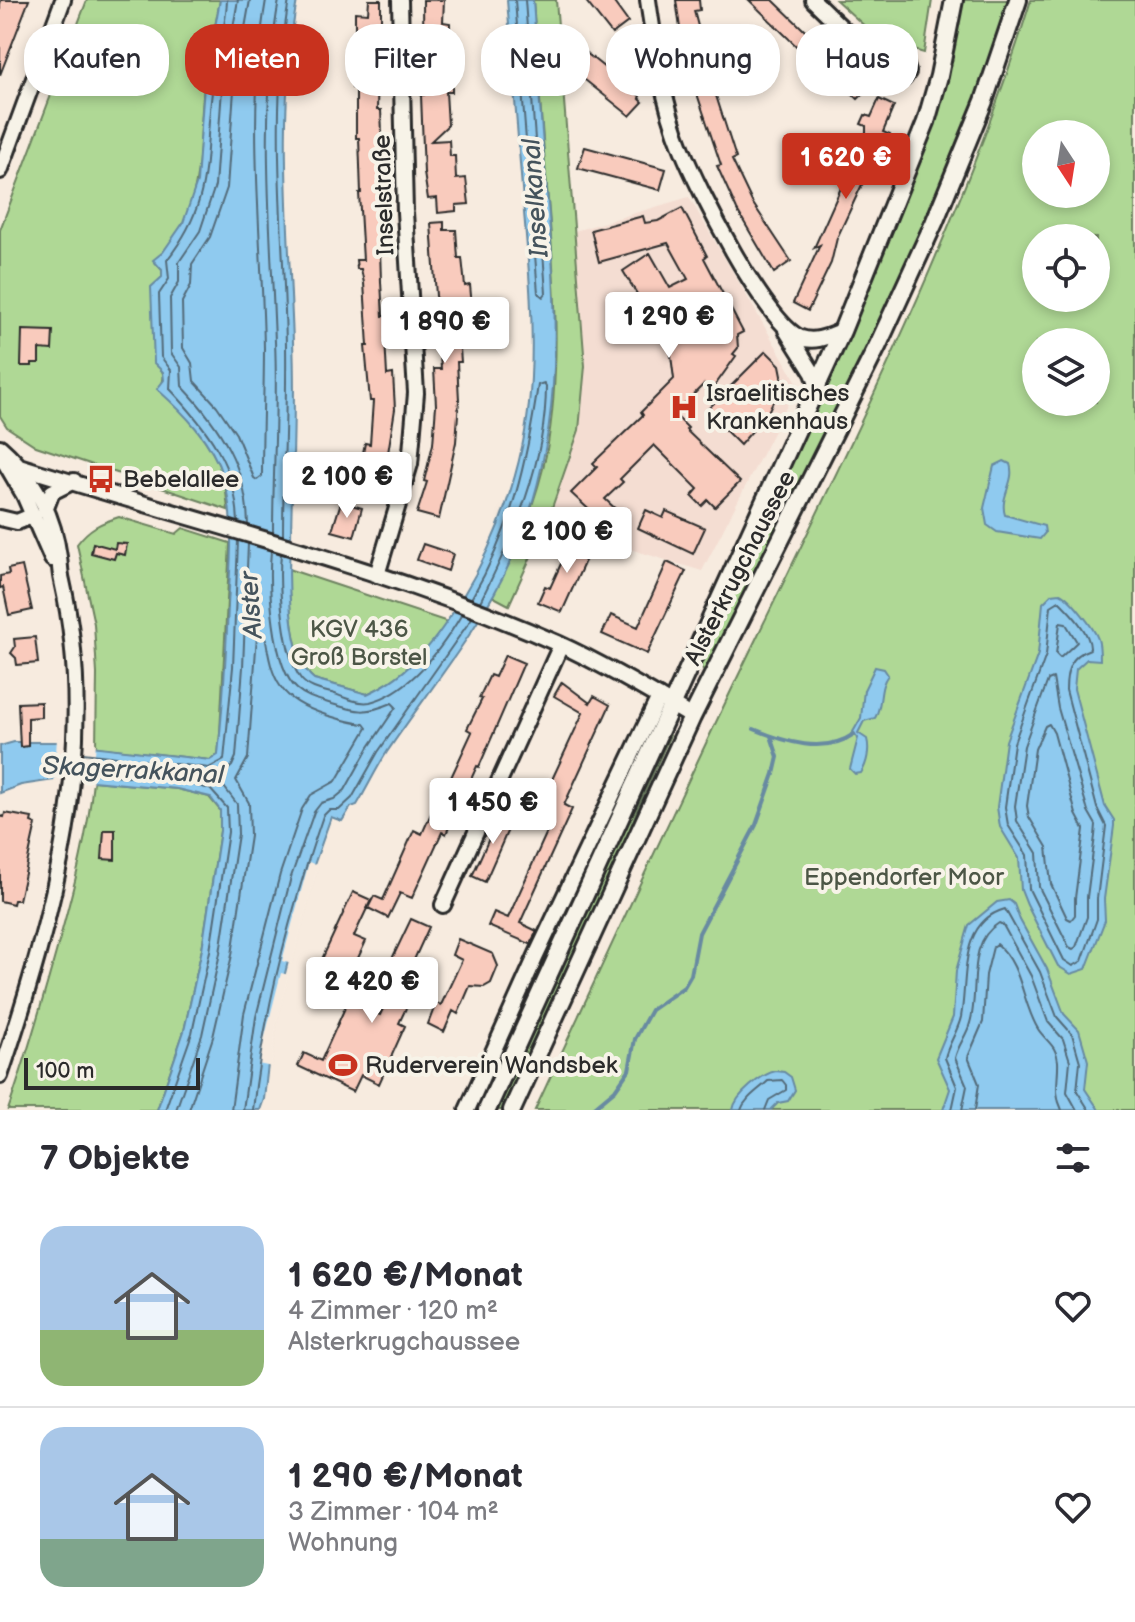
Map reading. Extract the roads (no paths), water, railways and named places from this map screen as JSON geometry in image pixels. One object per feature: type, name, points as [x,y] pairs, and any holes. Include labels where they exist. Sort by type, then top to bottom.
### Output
[{"type":"main road","name":"Alsterkrugchaussee","points":[[487,1110],[666,701],[842,331],[921,136],[939,76],[954,0]]},
{"type":"main road","name":"Alsterkrugchaussee","points":[[512,1110],[692,717],[878,345],[934,223],[984,101],[1018,0]]},
{"type":"street","points":[[0,171],[63,0]]},
{"type":"street","name":"Inselstraße","points":[[377,575],[410,464],[416,393],[405,212],[400,0]]},
{"type":"street","points":[[648,0],[655,46],[681,148],[731,247],[784,326],[813,373],[818,387]]},
{"type":"street","points":[[813,0],[838,24]]},
{"type":"street","points":[[784,326],[799,337],[811,340],[842,331]]},
{"type":"street","points":[[1,456],[21,466],[222,526],[454,601],[561,645],[692,717]]},
{"type":"street","points":[[0,1076],[58,878],[71,785],[76,716],[73,647],[59,554],[40,512],[1,456]]},
{"type":"street","points":[[21,466],[36,488],[40,512]]},
{"type":"street","points":[[0,518],[17,522],[40,512],[52,492],[74,481]]},
{"type":"street","points":[[443,905],[561,645]]},
{"type":"street","name":"Alsterkrugchaussee","points":[[467,1110],[536,956],[666,701]]},
{"type":"water","points":[[220,0],[297,0],[294,24],[216,24]]},
{"type":"water","points":[[507,0],[533,0],[535,24],[509,24]]},
{"type":"water","points":[[203,96],[287,96],[287,213],[294,390],[289,570],[291,612],[298,653],[314,679],[367,694],[411,665],[444,626],[490,545],[510,491],[525,434],[532,333],[515,96],[540,96],[553,269],[554,367],[542,463],[530,511],[512,558],[470,634],[387,752],[357,805],[351,807],[342,821],[331,817],[308,882],[273,1021],[260,1110],[157,1110],[184,1031],[202,949],[220,831],[220,810],[210,797],[177,789],[54,780],[21,785],[0,793],[0,746],[14,742],[57,742],[210,760],[218,755],[231,558],[230,508],[223,477],[212,451],[187,418],[157,389],[164,380],[163,372],[154,363],[151,287],[162,277],[162,270],[153,260],[163,252],[183,223],[197,182]]},
{"type":"water","points":[[1004,461],[1010,464],[1011,471],[1004,502],[1005,515],[1044,526],[1045,533],[1040,539],[997,532],[987,525],[984,508],[994,466]]},
{"type":"water","points":[[1060,593],[1081,613],[1099,641],[1100,660],[1087,659],[1076,669],[1074,689],[1105,806],[1114,820],[1104,899],[1105,920],[1086,969],[1071,974],[1058,966],[1027,905],[1021,890],[1019,858],[1000,827],[997,807],[1006,741],[1038,654],[1043,603],[1052,594]]},
{"type":"water","points":[[875,667],[884,669],[888,675],[875,718],[864,721],[858,733],[867,739],[868,752],[861,773],[855,774],[850,769],[858,738],[853,732],[861,718],[864,690]]},
{"type":"water","points":[[1009,900],[1014,904],[1047,969],[1064,1014],[1079,1030],[1088,1061],[1085,1089],[1099,1110],[943,1110],[950,1089],[936,1058],[953,1017],[956,971],[969,925],[997,902]]},
{"type":"water","points":[[776,1071],[791,1077],[795,1090],[788,1101],[778,1103],[771,1110],[733,1110],[750,1086]]},
{"type":"waterway","points":[[754,729],[791,742],[817,745],[830,744],[854,734]]},
{"type":"waterway","points":[[591,1110],[615,1090],[629,1070],[635,1039],[651,1010],[684,987],[691,975],[699,933],[756,825],[774,774],[778,757],[771,736]]},
{"type":"place","name":"Israelitisches Krankenhaus","points":[[684,407]]},
{"type":"place","name":"Bebelallee","points":[[101,479]]},
{"type":"place","name":"Ruderverein Wandsbek","points":[[343,1065]]},
{"type":"water label","name":"Inselkanal","points":[[536,198]]},
{"type":"water label","name":"Alster","points":[[252,605]]},
{"type":"water label","name":"Skagerrakkanal","points":[[133,771]]},
{"type":"park label","name":"KGV 436 Groß Borstel","points":[[359,643]]},
{"type":"park label","name":"Eppendorfer Moor","points":[[904,877]]}]
